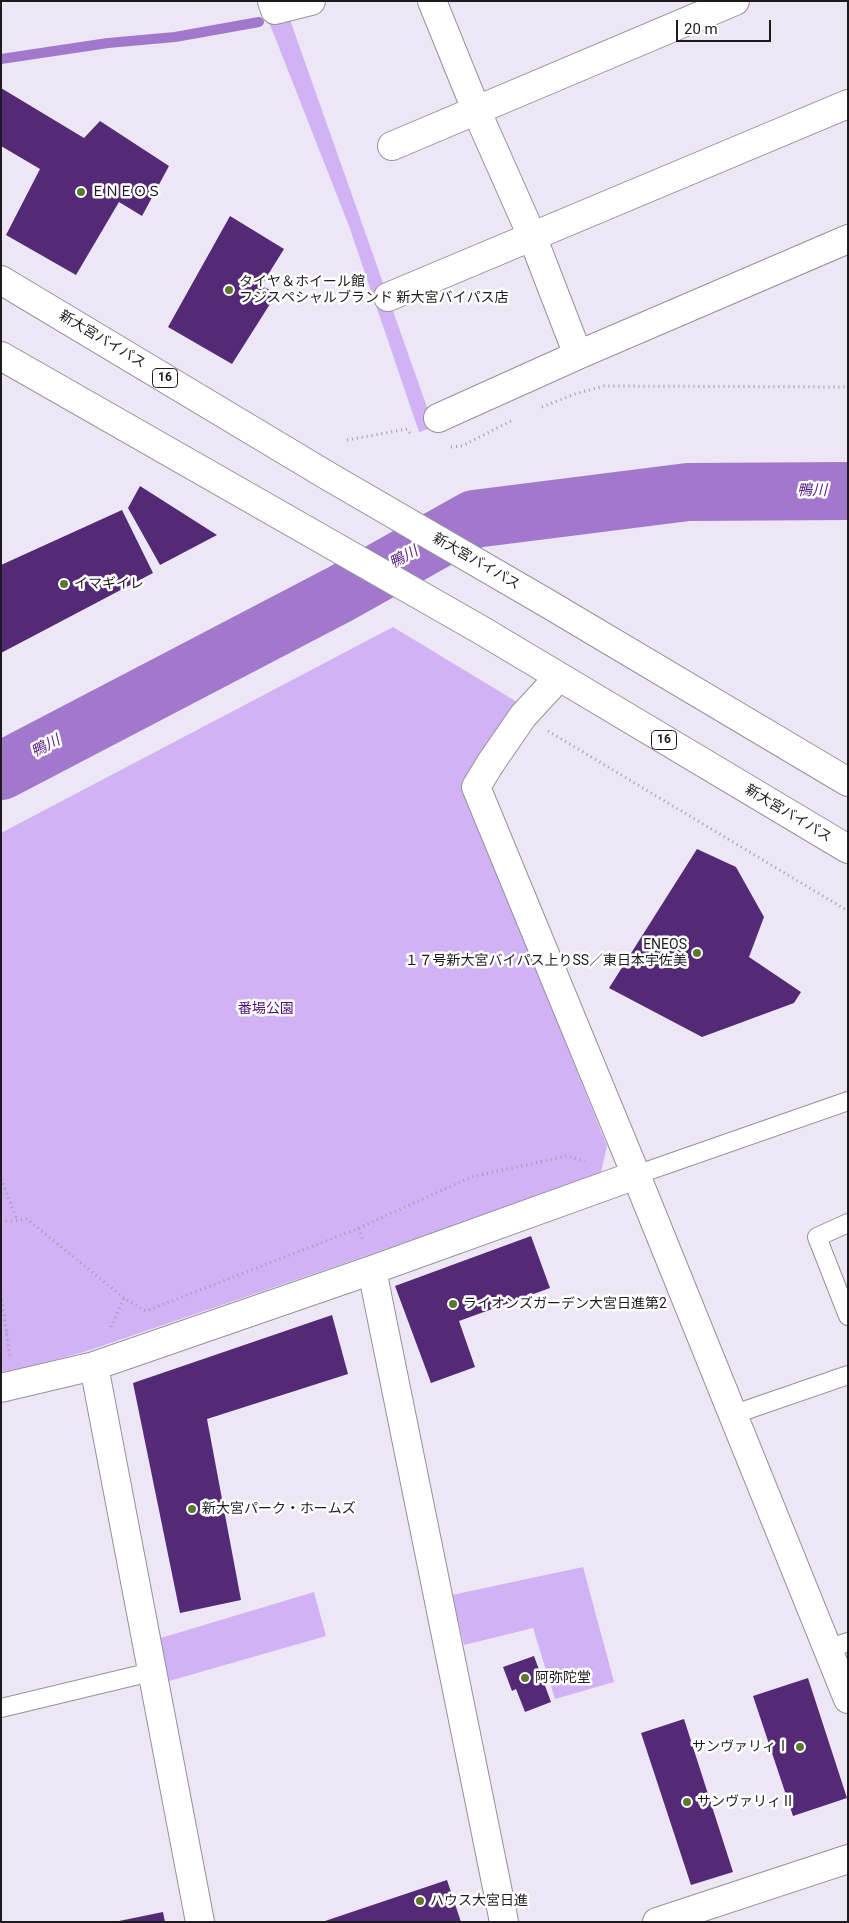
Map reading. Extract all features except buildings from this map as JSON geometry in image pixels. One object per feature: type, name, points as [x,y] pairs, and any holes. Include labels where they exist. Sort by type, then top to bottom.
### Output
[{"type":"main road","points":[[272,1],[275,10],[311,1]]},
{"type":"main road","points":[[432,1],[477,112],[532,236],[578,355]]},
{"type":"main road","points":[[392,146],[477,112],[735,1]]},
{"type":"main road","points":[[388,297],[848,104]]},
{"type":"main road","points":[[438,418],[578,355],[848,239]]},
{"type":"main road","name":"新大宮バイパス","points":[[1,280],[328,476],[848,782]]},
{"type":"main road","name":"新大宮バイパス","points":[[1,356],[481,630],[558,678],[848,849]]},
{"type":"main road","points":[[558,678],[523,716],[476,787],[636,1175],[732,1415],[838,1646],[848,1699]]},
{"type":"main road","points":[[8,1386],[94,1366],[372,1270],[636,1175]]},
{"type":"main road","points":[[372,1270],[504,1922]]},
{"type":"main road","points":[[94,1366],[200,1922]]},
{"type":"main road","points":[[657,1922],[848,1859]]},
{"type":"lane","points":[[636,1175],[848,1101]]},
{"type":"lane","points":[[848,1223],[817,1237],[848,1316]]},
{"type":"lane","points":[[732,1415],[848,1375]]},
{"type":"lane","points":[[1,1708],[151,1672]]},
{"type":"path","points":[[534,410],[574,394],[604,386],[848,387]]},
{"type":"path","points":[[444,448],[462,446],[518,417]]},
{"type":"path","points":[[346,440],[408,429],[414,439]]},
{"type":"path","points":[[523,716],[848,911]]},
{"type":"path","points":[[1,1222],[27,1219],[124,1298],[146,1311],[359,1228],[471,1177],[567,1156],[636,1175]]},
{"type":"path","points":[[1,1179],[17,1220]]},
{"type":"path","points":[[1,1295],[7,1334],[8,1386]]},
{"type":"path","points":[[1,1334],[7,1334]]},
{"type":"green space","points":[[289,17],[434,427],[419,432],[349,226],[269,22]]},
{"type":"green space","name":"番場公園","points":[[393,627],[517,702],[464,791],[607,1146],[600,1176],[84,1352],[1,1374],[1,833]]},
{"type":"green space","points":[[583,1567],[614,1682],[555,1699],[533,1628],[464,1645],[452,1595]]},
{"type":"green space","points":[[314,1592],[326,1636],[162,1683],[154,1640]]},
{"type":"waterway","points":[[1,59],[108,43],[175,37],[259,22]]},
{"type":"waterway","name":"鴨川","points":[[1,771],[340,594],[474,519],[688,492],[848,491]]},
{"type":"place","name":"ＥＮＥＯＳ","points":[[81,192]]},
{"type":"place","name":"タイヤ＆ホイール館 フジスペシャルブランド 新大宮バイパス店","points":[[229,290]]},
{"type":"place","name":"イマギイレ","points":[[64,584]]},
{"type":"place","name":"ENEOS １７号新大宮バイパス上りSS／東日本宇佐美","points":[[697,953]]},
{"type":"place","name":"ライオンズガーデン大宮日進第2","points":[[453,1304]]},
{"type":"place","name":"新大宮パーク・ホームズ","points":[[192,1509]]},
{"type":"place","name":"阿弥陀堂","points":[[525,1678]]},
{"type":"place","name":"サンヴァリィⅠ","points":[[800,1747]]},
{"type":"place","name":"サンヴァリィⅡ","points":[[687,1802]]},
{"type":"place","name":"ハウス大宮日進","points":[[420,1901]]}]
